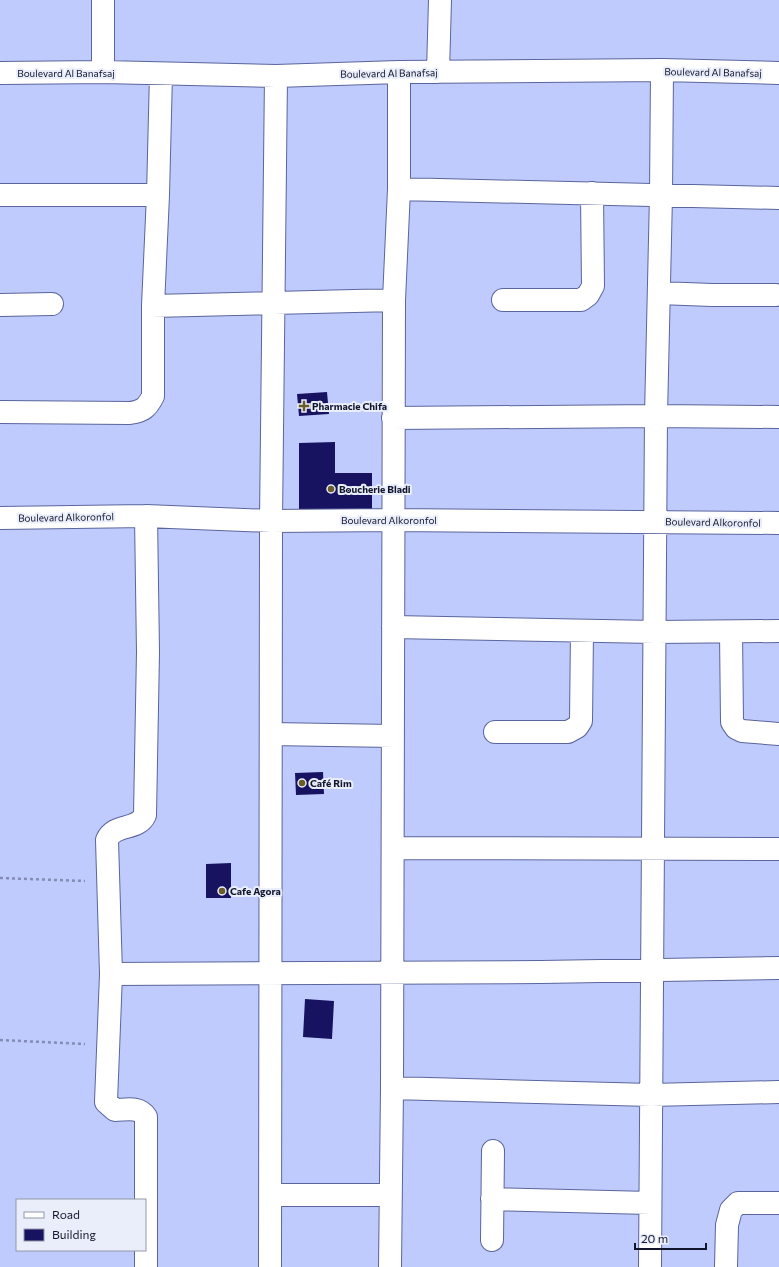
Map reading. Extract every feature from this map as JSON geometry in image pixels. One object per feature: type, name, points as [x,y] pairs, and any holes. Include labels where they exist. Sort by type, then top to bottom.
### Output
[{"type":"street","points":[[103,0],[103,72]]},
{"type":"street","points":[[438,72],[440,0]]},
{"type":"street","points":[[650,1267],[656,416],[662,195],[662,70]]},
{"type":"street","name":"Boulevard Al Banafsaj","points":[[0,73],[103,72],[276,76],[399,72],[662,70],[779,73]]},
{"type":"street","points":[[390,1267],[394,736],[393,418],[394,300],[399,189],[399,72]]},
{"type":"street","points":[[0,412],[130,413],[140,412],[148,405],[152,396],[153,306],[161,74]]},
{"type":"street","points":[[270,1267],[271,521],[276,76]]},
{"type":"street","points":[[399,189],[779,198]]},
{"type":"street","points":[[503,300],[582,300],[588,295],[593,286],[592,193]]},
{"type":"street","points":[[0,195],[158,195]]},
{"type":"street","points":[[659,293],[776,296]]},
{"type":"street","points":[[153,306],[394,300]]},
{"type":"street","points":[[0,305],[52,304]]},
{"type":"street","points":[[393,418],[656,416],[779,417]]},
{"type":"street","points":[[146,516],[148,652],[145,815],[143,821],[114,830],[109,834],[107,840],[111,974],[106,1102],[114,1110],[138,1110],[146,1117],[146,1267]]},
{"type":"street","name":"Boulevard Alkoronfol","points":[[0,518],[146,516],[271,521],[394,520],[779,523]]},
{"type":"street","points":[[394,627],[655,632],[779,631]]},
{"type":"street","points":[[495,732],[568,732],[577,727],[582,721],[582,631]]},
{"type":"street","points":[[731,632],[732,722],[736,728],[742,731],[779,734]]},
{"type":"street","points":[[271,734],[394,736]]},
{"type":"street","points":[[393,848],[779,850]]},
{"type":"street","points":[[111,974],[541,972],[779,968]]},
{"type":"street","points":[[392,1088],[651,1094],[779,1092]]},
{"type":"street","points":[[492,1240],[493,1152]]},
{"type":"street","points":[[271,1194],[390,1195]]},
{"type":"street","points":[[492,1199],[650,1203]]},
{"type":"street","points":[[726,1267],[727,1225],[731,1210],[738,1203],[779,1202]]},
{"type":"path","points":[[0,878],[109,882]]},
{"type":"path","points":[[0,1040],[108,1045]]},
{"type":"building","points":[[327,392],[329,414],[299,416],[297,394]]},
{"type":"building","points":[[335,442],[335,473],[372,473],[372,509],[299,509],[299,443]]},
{"type":"building","points":[[323,772],[324,794],[296,795],[295,773]]},
{"type":"building","points":[[231,863],[231,898],[206,898],[206,864]]},
{"type":"building","points":[[305,999],[334,1001],[332,1039],[303,1037]]},
{"type":"place","name":"Pharmacie Chifa","points":[[304,406]]},
{"type":"place","name":"Boucherie Bladi","points":[[331,489]]},
{"type":"place","name":"Café Rim","points":[[302,783]]},
{"type":"place","name":"Cafe Agora","points":[[222,891]]}]
